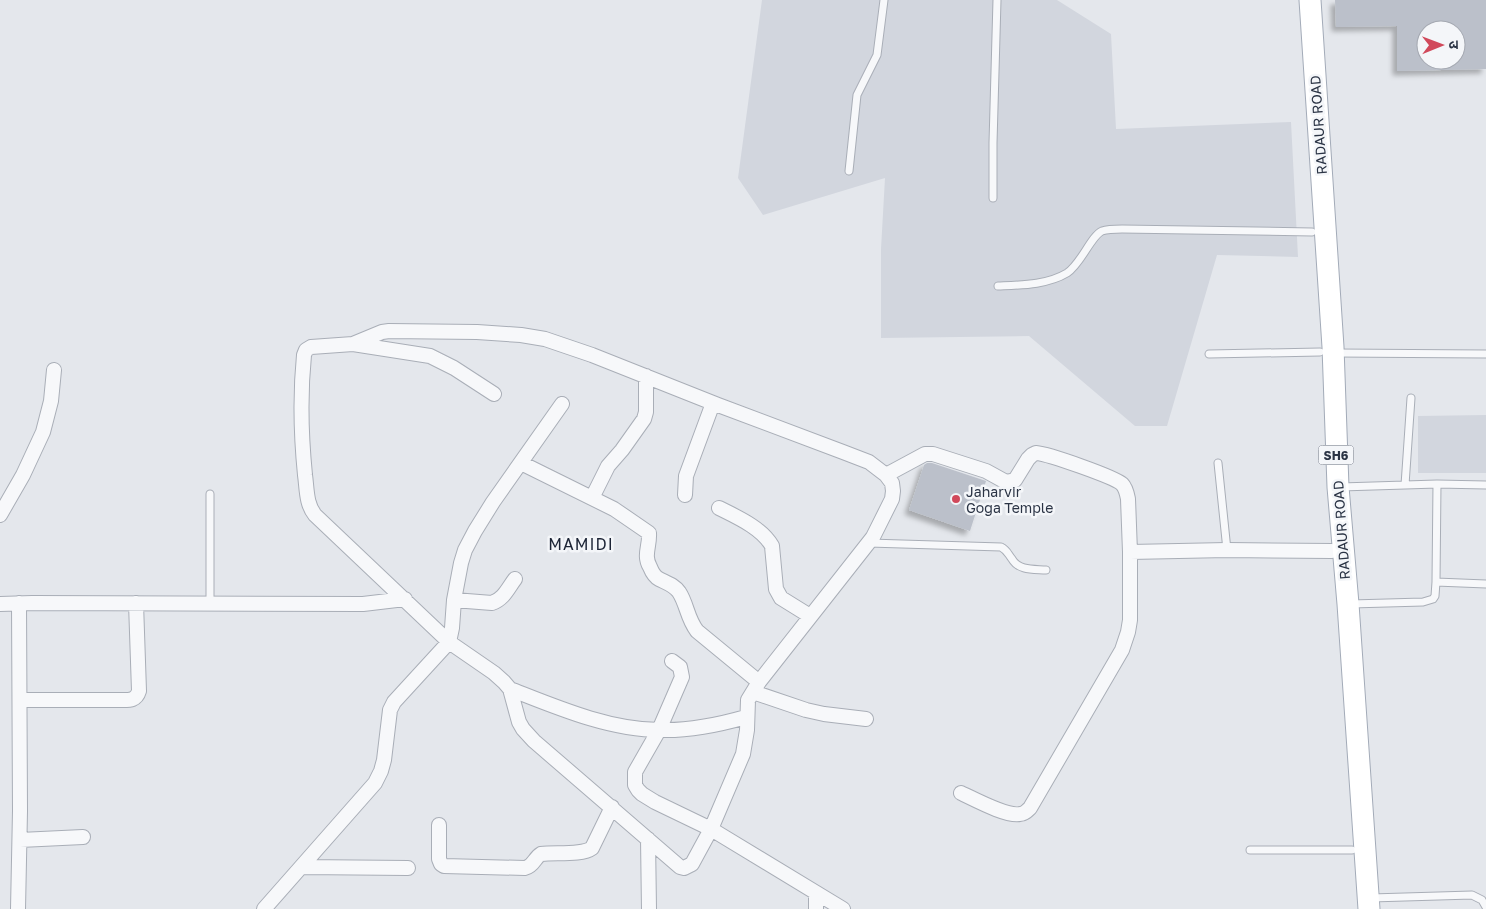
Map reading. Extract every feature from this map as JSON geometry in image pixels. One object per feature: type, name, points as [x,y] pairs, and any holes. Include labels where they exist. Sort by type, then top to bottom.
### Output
[{"type":"main road","name":"RADAUR ROAD","points":[[1297,0],[1312,232],[1327,352],[1348,604],[1365,905]]},
{"type":"main road","name":"RADAUR ROAD","points":[[1310,0],[1327,352],[1332,551],[1352,850],[1365,905]]},
{"type":"street","points":[[353,344],[389,331],[477,332],[521,335],[545,339],[592,355],[869,462],[886,475],[892,483],[892,499],[868,544],[810,616],[748,700],[747,730],[743,754],[711,829],[692,864],[684,868],[534,741],[523,729],[510,689],[504,682],[449,642],[315,516],[308,504],[300,408],[304,355],[311,346],[353,344],[430,356],[454,368],[494,394]]},
{"type":"street","points":[[0,515],[23,475],[43,432],[51,401],[54,370]]},
{"type":"street","points":[[592,498],[608,466],[644,418],[646,412],[646,376]]},
{"type":"street","points":[[685,495],[686,476],[713,403]]},
{"type":"street","points":[[264,909],[375,783],[382,771],[390,710],[394,702],[449,642],[461,563],[469,544],[493,502],[562,404]]},
{"type":"street","points":[[886,475],[925,454],[933,454],[986,471],[1006,482],[1011,482],[1019,476],[1032,454],[1041,453],[1086,468],[1122,484],[1128,499],[1130,620],[1122,650],[1030,808],[1021,814],[1005,812],[961,793]]},
{"type":"street","points":[[521,463],[614,509],[649,533],[647,561],[656,578],[674,586],[679,592],[690,623],[756,687],[806,710],[866,719]]},
{"type":"street","points":[[719,508],[739,518],[769,541],[772,546],[778,595],[810,616]]},
{"type":"street","points":[[1130,552],[1227,550],[1332,551]]},
{"type":"street","points":[[454,600],[492,603],[498,601],[515,579]]},
{"type":"street","points":[[0,604],[364,604],[404,600]]},
{"type":"street","points":[[18,909],[20,840],[19,603]]},
{"type":"street","points":[[20,700],[133,700],[138,696],[136,603]]},
{"type":"street","points":[[672,661],[680,668],[682,677],[659,730],[635,772],[635,785],[642,794],[711,829],[843,909]]},
{"type":"street","points":[[510,689],[568,712],[632,728],[659,730],[687,729],[728,723],[746,718]]},
{"type":"street","points":[[439,825],[440,859],[441,864],[444,866],[525,868],[533,864],[541,854],[589,851],[612,808]]},
{"type":"street","points":[[20,840],[83,837]]},
{"type":"street","points":[[648,839],[649,909]]},
{"type":"street","points":[[302,867],[408,868]]},
{"type":"street","points":[[816,894],[816,909]]},
{"type":"lane","points":[[850,171],[857,95],[877,54],[884,0]]},
{"type":"lane","points":[[993,198],[997,0]]},
{"type":"lane","points":[[998,286],[1031,284],[1065,274],[1079,261],[1095,236],[1100,232],[1108,230],[1312,232]]},
{"type":"lane","points":[[1209,354],[1327,352],[1486,354]]},
{"type":"lane","points":[[1405,485],[1411,398]]},
{"type":"lane","points":[[1218,463],[1227,550]]},
{"type":"lane","points":[[1338,487],[1437,484],[1486,485]]},
{"type":"lane","points":[[1348,604],[1423,602],[1431,601],[1435,596],[1437,484]]},
{"type":"lane","points":[[210,494],[210,603]]},
{"type":"lane","points":[[868,544],[1001,547],[1006,549],[1013,562],[1018,566],[1046,570]]},
{"type":"lane","points":[[1436,582],[1486,584]]},
{"type":"lane","points":[[1250,850],[1352,850]]},
{"type":"lane","points":[[1365,905],[1472,895],[1482,900],[1486,907]]},
{"type":"shaded area","points":[[762,0],[1057,0],[1111,34],[1116,129],[1291,122],[1298,257],[1217,255],[1167,426],[1135,426],[1029,336],[881,338],[881,249],[885,178],[763,215],[738,178]]},
{"type":"shaded area","points":[[1486,415],[1486,473],[1418,473],[1418,416]]},
{"type":"building","points":[[1335,0],[1486,0],[1486,69],[1466,69],[1466,20],[1416,20],[1416,70],[1442,70],[1397,71],[1397,26],[1336,27]]},
{"type":"building","points":[[927,463],[986,481],[970,531],[909,510],[924,465]]},
{"type":"place","name":"Jaharvir Goga Temple","points":[[956,499]]},
{"type":"district","name":"MAMIDI","points":[[581,544]]}]
